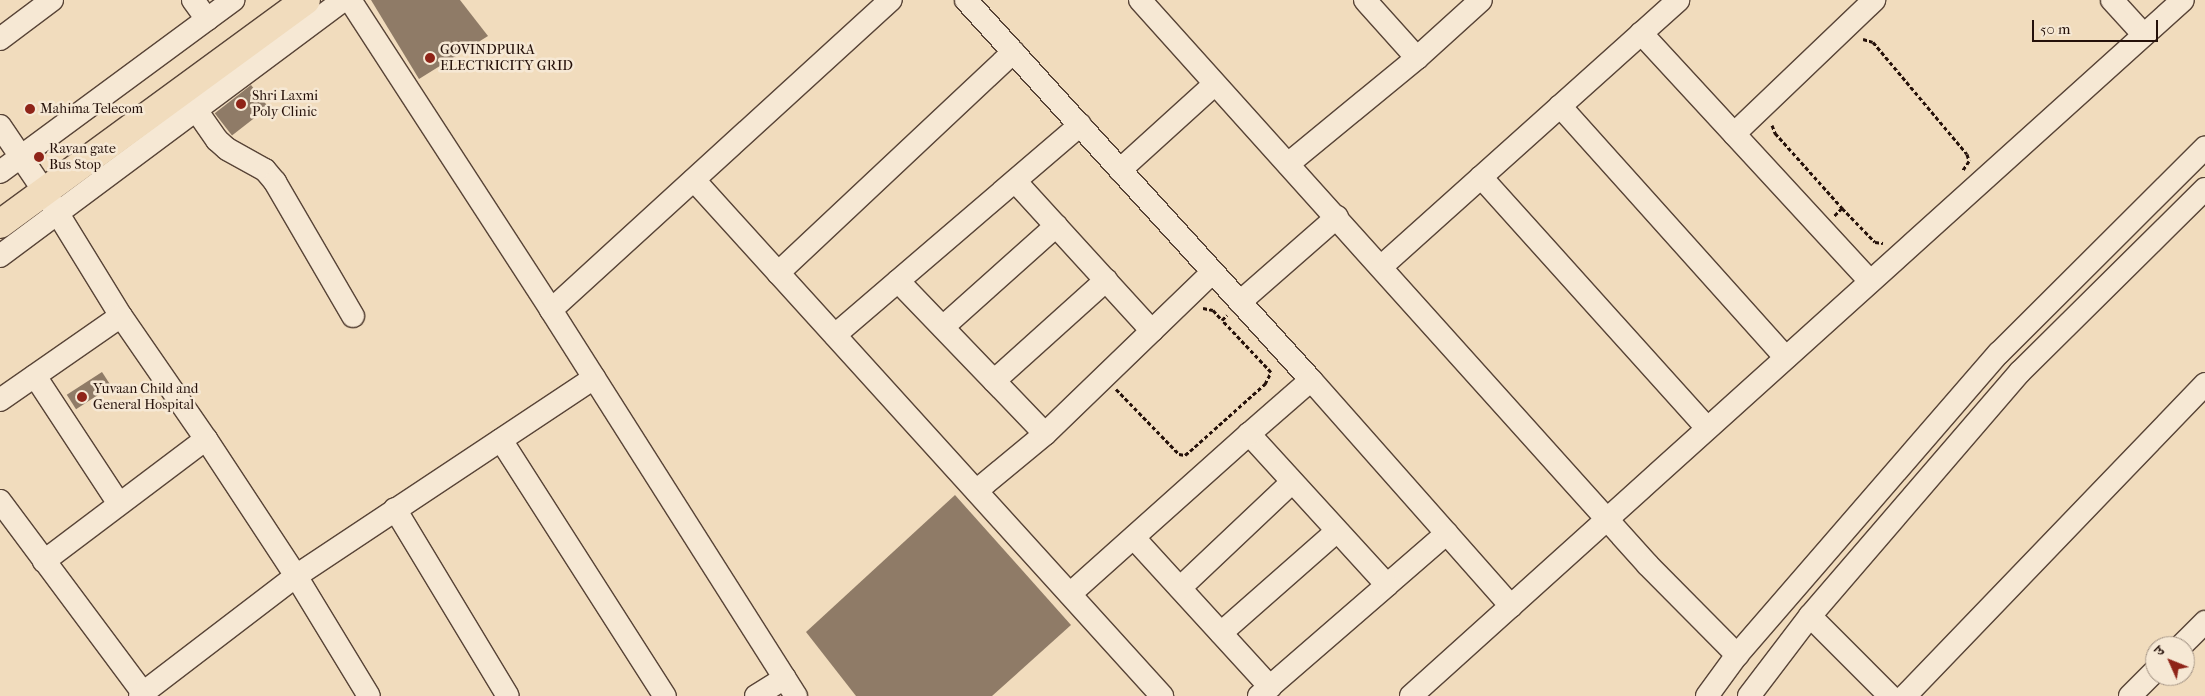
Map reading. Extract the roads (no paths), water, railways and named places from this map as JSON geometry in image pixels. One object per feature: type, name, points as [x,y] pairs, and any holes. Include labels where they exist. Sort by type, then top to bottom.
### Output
[{"type":"main road","points":[[0,224],[39,184],[276,0]]},
{"type":"main road","points":[[0,200],[39,184],[188,100],[306,0]]},
{"type":"street","points":[[193,0],[207,19]]},
{"type":"street","points":[[0,256],[39,184],[207,19],[233,0]]},
{"type":"street","points":[[342,0],[188,100],[216,140],[227,149],[265,170],[275,182],[353,316]]},
{"type":"street","points":[[350,0],[551,310],[790,687],[756,696]]},
{"type":"street","points":[[551,310],[891,0]]},
{"type":"street","points":[[966,0],[1311,380],[1512,606]]},
{"type":"street","points":[[1140,0],[1214,84],[1382,266],[1648,566],[1737,655]]},
{"type":"street","points":[[1365,0],[1417,58]]},
{"type":"street","points":[[1288,164],[1417,58],[1482,0]]},
{"type":"street","points":[[1382,266],[1678,0]]},
{"type":"street","points":[[1734,134],[1874,0]]},
{"type":"street","points":[[2112,0],[2144,35]]},
{"type":"street","points":[[1411,696],[2183,0]]},
{"type":"street","points":[[0,39],[42,3]]},
{"type":"street","points":[[1641,33],[1870,281]]},
{"type":"street","points":[[778,273],[1013,52]]},
{"type":"street","points":[[1120,170],[1214,84]]},
{"type":"street","points":[[1560,106],[1786,358]]},
{"type":"street","points":[[0,126],[39,184],[121,316],[206,439],[296,576],[369,696]]},
{"type":"street","points":[[835,335],[1080,126]]},
{"type":"street","points":[[1707,696],[1737,655],[1999,353],[2205,148]]},
{"type":"street","points":[[0,172],[39,184]]},
{"type":"street","points":[[1481,177],[1707,428]]},
{"type":"street","points":[[694,180],[1162,696]]},
{"type":"street","points":[[1014,181],[1152,330]]},
{"type":"street","points":[[1749,696],[1810,616],[2020,372],[2205,188]]},
{"type":"street","points":[[1240,302],[1337,217]]},
{"type":"street","points":[[942,327],[1056,226]]},
{"type":"street","points":[[976,491],[1045,434],[1213,272]]},
{"type":"street","points":[[994,381],[1106,280]]},
{"type":"street","points":[[898,281],[1045,434]]},
{"type":"street","points":[[0,400],[121,316]]},
{"type":"street","points":[[35,376],[120,504]]},
{"type":"street","points":[[0,501],[142,695],[296,576],[594,378]]},
{"type":"street","points":[[1070,594],[1311,380]]},
{"type":"street","points":[[1905,696],[2205,384]]},
{"type":"street","points":[[1249,434],[1387,585]]},
{"type":"street","points":[[44,561],[206,439]]},
{"type":"street","points":[[501,440],[665,696]]},
{"type":"street","points":[[1180,588],[1292,482]]},
{"type":"street","points":[[395,509],[508,696]]},
{"type":"street","points":[[1221,633],[1337,531]]},
{"type":"street","points":[[1134,538],[1221,633],[1264,692],[1447,533]]},
{"type":"street","points":[[1810,616],[1890,696]]},
{"type":"street","points":[[1769,619],[1792,640]]},
{"type":"street","points":[[2191,636],[2205,622]]},
{"type":"street","points":[[2130,696],[2145,681]]},
{"type":"place","name":"GOVINDPURA ELECTRICITY GRID","points":[[430,58]]},
{"type":"place","name":"Shri Laxmi Poly Clinic","points":[[241,104]]},
{"type":"place","name":"Mahima Telecom","points":[[30,109]]},
{"type":"place","name":"Ravan gate Bus Stop","points":[[39,157]]},
{"type":"place","name":"Yuvaan Child and General Hospital","points":[[82,397]]}]
